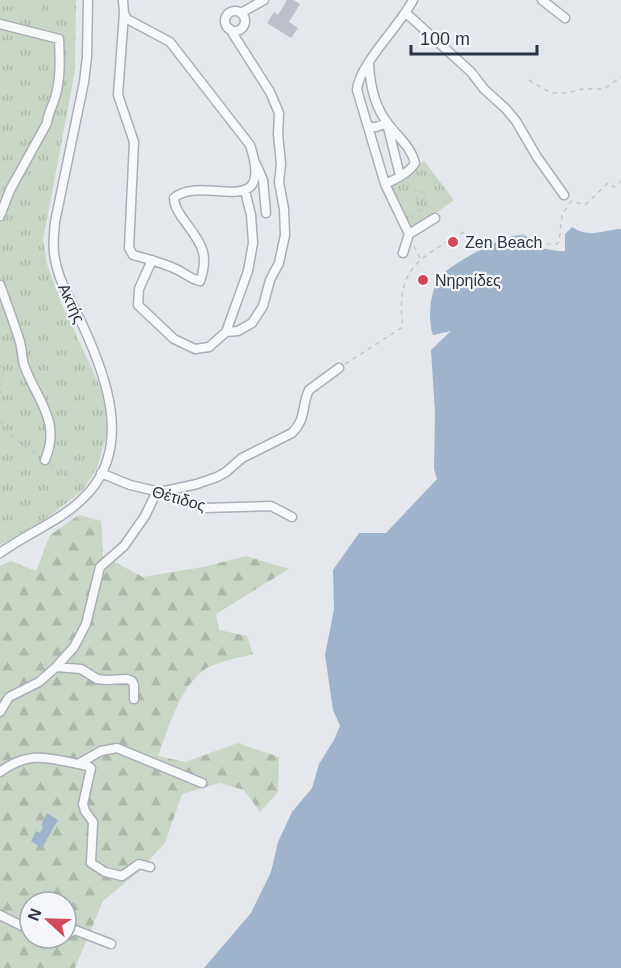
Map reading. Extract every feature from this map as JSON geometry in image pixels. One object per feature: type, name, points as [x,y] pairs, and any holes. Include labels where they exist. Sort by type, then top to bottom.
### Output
[{"type":"street","name":"Ακτής","points":[[0,553],[63,516],[91,490],[110,454],[112,428],[108,390],[84,327],[60,276],[53,243],[55,222],[84,82],[88,0]]},
{"type":"street","points":[[123,0],[118,95],[134,141],[129,248],[133,255],[152,260],[200,281],[205,267],[205,254],[178,212],[174,198],[186,192],[203,190],[238,193],[245,191],[253,182],[255,161]]},
{"type":"street","points":[[241,13],[264,0]]},
{"type":"street","points":[[409,234],[385,184],[357,90],[360,75],[406,14],[413,0]]},
{"type":"street","points":[[542,0],[565,18]]},
{"type":"street","points":[[226,332],[238,331],[252,323],[263,306],[270,280],[279,263],[285,235],[284,209],[279,182],[281,164],[278,134],[279,113],[270,92],[225,22],[228,15],[234,11],[241,13],[245,19],[243,26],[237,30],[230,29]]},
{"type":"street","points":[[124,13],[127,19],[134,24],[170,42],[250,145],[263,180],[266,213]]},
{"type":"street","points":[[406,14],[471,72],[484,89],[511,115],[564,195]]},
{"type":"street","points":[[0,24],[59,39],[60,66],[54,101],[48,111],[46,123],[10,190],[0,216]]},
{"type":"street","points":[[369,63],[370,84],[387,123],[402,178]]},
{"type":"street","points":[[368,127],[387,123]]},
{"type":"street","points":[[385,184],[402,178],[414,167],[415,163],[411,150],[387,123]]},
{"type":"street","points":[[152,260],[139,290],[138,305],[174,339],[195,349],[210,347],[226,332],[248,271],[253,243],[251,215],[245,191]]},
{"type":"street","points":[[403,253],[409,234],[435,218]]},
{"type":"street","points":[[0,285],[21,344],[24,365],[47,412],[52,433],[50,449],[45,460]]},
{"type":"street","points":[[0,712],[9,697],[32,687],[56,668],[82,634],[90,612],[100,567],[124,546],[159,492],[208,481],[226,472],[242,458],[292,433],[303,417],[309,390],[339,368]]},
{"type":"street","name":"Θέτιδος","points":[[101,473],[130,485],[159,492],[204,508],[271,506],[292,517]]},
{"type":"street","points":[[56,668],[81,669],[97,679],[127,679],[134,685],[134,699]]},
{"type":"street","points":[[78,764],[101,751],[117,748],[202,783]]},
{"type":"street","points":[[0,772],[19,760],[48,757],[92,768],[83,804],[93,822],[91,863],[105,872],[122,876],[139,864],[150,867]]},
{"type":"street","points":[[0,915],[18,924]]},
{"type":"street","points":[[78,931],[111,944]]},
{"type":"path","points":[[529,81],[551,93],[567,93],[582,89],[604,88],[621,77]]},
{"type":"path","points":[[402,178],[416,191],[423,192],[425,195],[424,200],[427,206],[410,218]]},
{"type":"path","points":[[521,235],[555,246],[559,242],[562,214],[571,201],[585,205],[608,183],[614,187],[621,181]]},
{"type":"path","points":[[416,191],[417,200],[424,200]]},
{"type":"path","points":[[339,368],[403,327],[401,298],[408,272],[421,260],[464,232]]},
{"type":"path","points":[[0,364],[3,374],[0,394]]},
{"type":"green space","points":[[0,0],[76,0],[75,71],[43,240],[47,264],[59,298],[103,393],[107,433],[97,468],[82,491],[44,520],[0,545]]},
{"type":"green space","points":[[0,0],[44,0],[40,14],[0,4]]},
{"type":"green space","points":[[424,161],[454,200],[414,229],[388,187]]},
{"type":"green space","points":[[79,515],[101,521],[103,556],[143,577],[203,567],[246,556],[289,569],[216,614],[219,630],[247,636],[253,654],[214,665],[196,677],[176,709],[158,756],[185,762],[238,743],[279,757],[278,792],[260,812],[244,790],[219,783],[182,794],[165,843],[138,872],[103,901],[75,968],[0,968],[0,566],[11,561],[36,571],[50,535]]},
{"type":"water","points":[[572,227],[585,233],[621,229],[621,968],[204,968],[251,913],[271,872],[278,842],[292,812],[312,788],[319,764],[340,726],[333,710],[325,655],[334,609],[333,570],[359,533],[386,533],[437,479],[434,469],[435,413],[431,350],[451,331],[433,335],[430,312],[435,286],[443,274],[458,263],[492,244],[513,236],[527,236],[539,249],[565,251],[565,234]]},
{"type":"water","points":[[47,813],[58,820],[42,848],[31,841],[36,831],[40,833]]},
{"type":"building","points":[[287,0],[300,4],[289,22],[298,28],[291,38],[267,23],[274,12],[278,15]]},
{"type":"place","name":"Zen Beach","points":[[453,242]]},
{"type":"place","name":"Νηρηίδες","points":[[423,280]]}]
